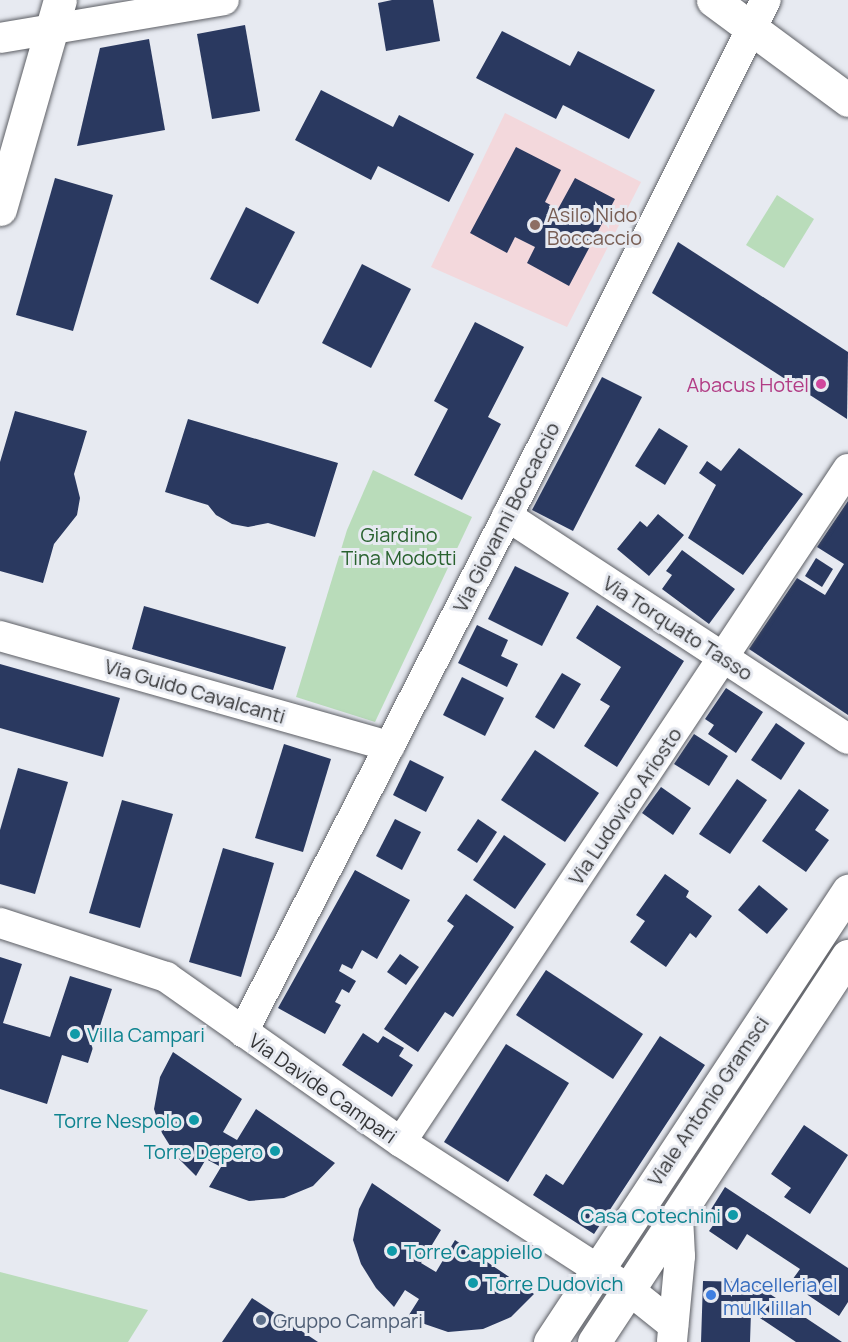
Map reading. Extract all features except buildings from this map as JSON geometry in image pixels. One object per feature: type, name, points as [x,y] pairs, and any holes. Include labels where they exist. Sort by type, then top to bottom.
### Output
[{"type":"main road","points":[[712,0],[848,100]]},
{"type":"main road","points":[[0,209],[55,14]]},
{"type":"main road","name":"Viale Antonio Gramsci","points":[[550,1342],[848,891]]},
{"type":"main road","name":"Viale Antonio Gramsci","points":[[594,1342],[848,956]]},
{"type":"street","points":[[0,38],[55,14],[224,0]]},
{"type":"street","name":"Via Giovanni Boccaccio","points":[[243,1032],[507,516],[766,0]]},
{"type":"street","name":"Via Ludovico Ariosto","points":[[400,1142],[724,659],[848,469]]},
{"type":"street","name":"Via Torquato Tasso","points":[[507,516],[848,739]]},
{"type":"street","name":"Via Guido Cavalcanti","points":[[0,636],[390,746]]},
{"type":"street","name":"Via Davide Campari","points":[[0,923],[166,977],[400,1142],[628,1289],[672,1334]]},
{"type":"street","points":[[672,1334],[680,1256],[678,1215]]},
{"type":"shaded area","name":"Asilo Nido Boccaccio","points":[[505,113],[641,182],[567,327],[431,267]]},
{"type":"green space","points":[[777,195],[814,219],[784,268],[746,245]]},
{"type":"green space","name":"Giardino Tina Modotti","points":[[373,470],[472,517],[375,722],[296,697],[347,530]]},
{"type":"green space","points":[[0,1272],[148,1310],[128,1342],[0,1342]]},
{"type":"place","name":"Asilo Nido Boccaccio","points":[[535,225]]},
{"type":"place","name":"Abacus Hotel","points":[[821,384]]},
{"type":"place","name":"Villa Campari","points":[[75,1034]]},
{"type":"place","name":"Torre Nespolo","points":[[194,1120]]},
{"type":"place","name":"Torre Depero","points":[[275,1151]]},
{"type":"place","name":"Casa Cotechini","points":[[733,1215]]},
{"type":"place","name":"Torre Cappiello","points":[[392,1251]]},
{"type":"place","name":"Torre Dudovich","points":[[473,1283]]},
{"type":"place","name":"Macelleria el mulk lillah","points":[[711,1295]]},
{"type":"place","name":"Gruppo Campari","points":[[261,1320]]}]
